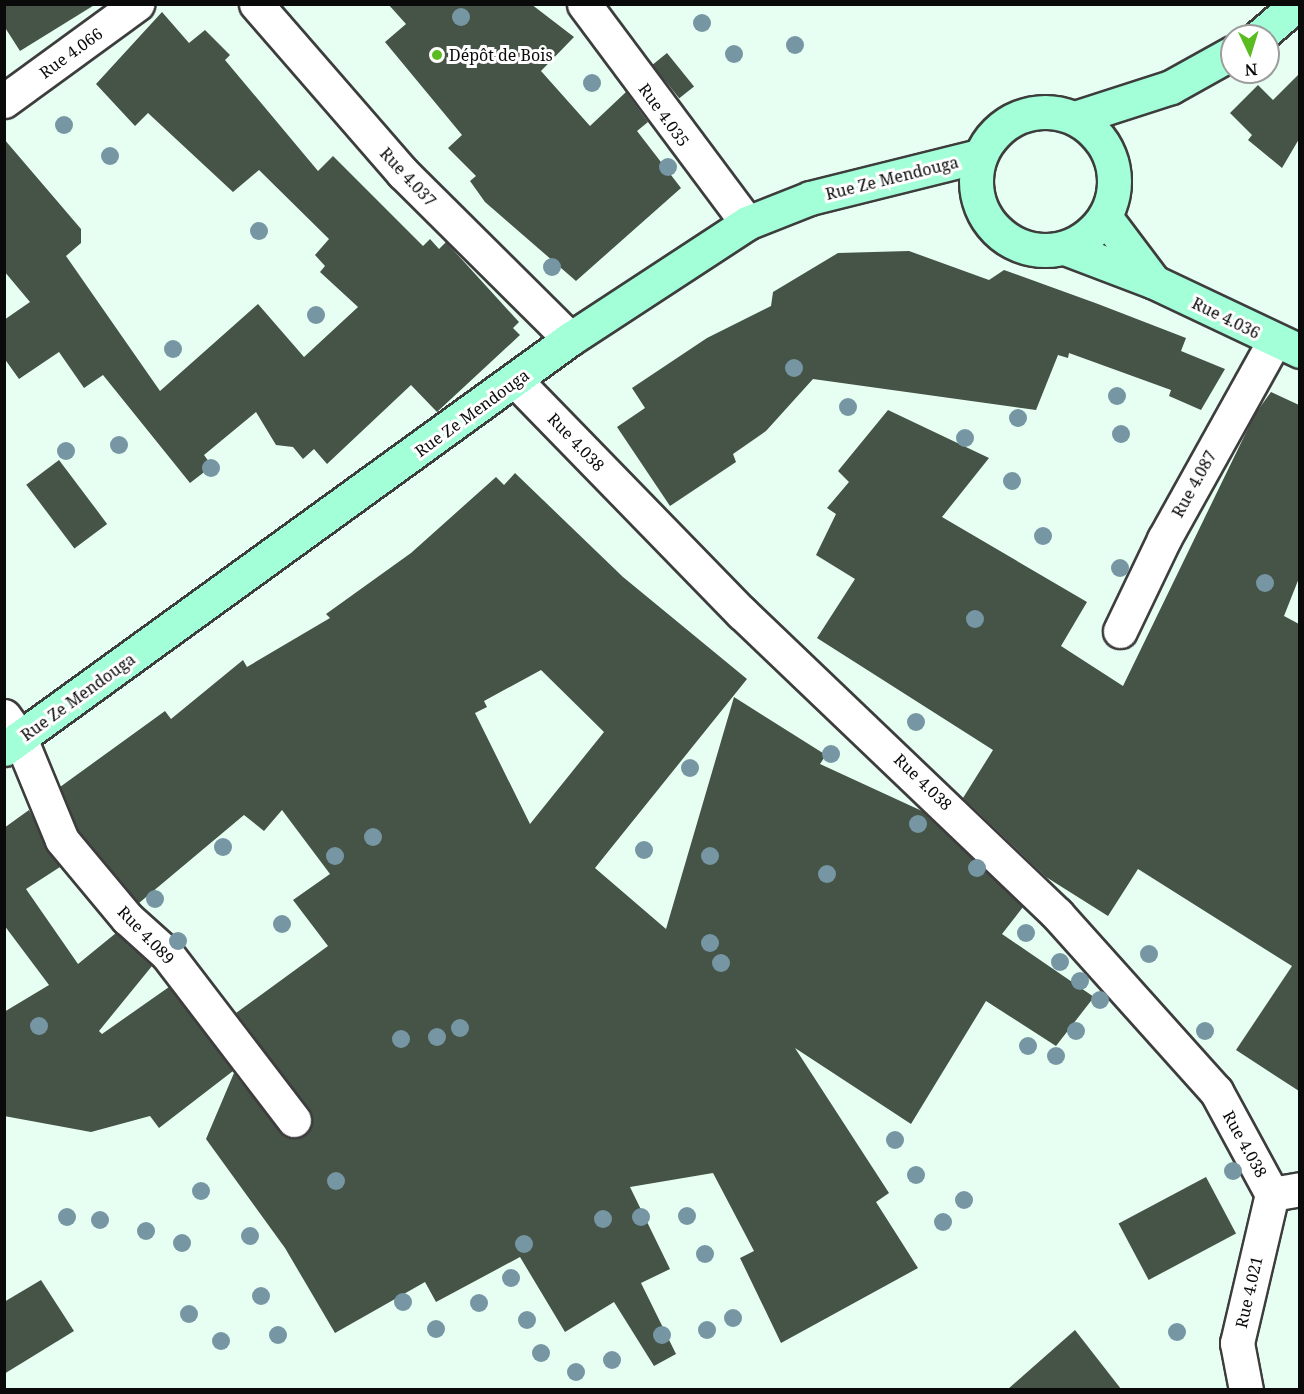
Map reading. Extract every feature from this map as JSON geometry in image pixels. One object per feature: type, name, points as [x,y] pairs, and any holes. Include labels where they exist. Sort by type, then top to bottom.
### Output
[{"type":"main road","points":[[1274,24],[1297,4]]},
{"type":"main road","points":[[1075,118],[1171,87],[1220,60]]},
{"type":"main road","points":[[1057,112],[1075,118],[1091,128],[1112,161],[1115,179],[1106,217],[1065,248],[1039,251],[1014,243],[993,228],[978,198],[979,156],[1002,126],[1018,116],[1057,112]]},
{"type":"main road","name":"Rue Ze Mendouga","points":[[10,734],[516,381],[570,339],[747,223],[810,198],[979,156]]},
{"type":"main road","points":[[1106,217],[1154,282]]},
{"type":"main road","name":"Rue 4.036","points":[[1065,248],[1154,282],[1287,346]]},
{"type":"street","name":"Rue 4.066","points":[[4,101],[137,4]]},
{"type":"street","name":"Rue 4.037","points":[[256,4],[403,173],[570,339]]},
{"type":"street","name":"Rue 4.035","points":[[584,4],[747,223]]},
{"type":"street","name":"Rue 4.087","points":[[1120,631],[1164,539],[1287,346]]},
{"type":"street","name":"Rue 4.038","points":[[516,381],[742,613],[1057,914],[1216,1091],[1286,1192]]},
{"type":"street","name":"Rue 4.089","points":[[10,734],[62,840],[127,918],[166,954],[294,1120]]},
{"type":"street","name":"Rue 4.021","points":[[1246,1389],[1237,1343],[1286,1192]]},
{"type":"building","points":[[4,4],[96,4],[20,51],[4,26]]},
{"type":"building","points":[[388,4],[531,4],[574,37],[541,71],[590,126],[626,92],[648,122],[637,131],[681,188],[576,281],[485,202],[470,181],[476,176],[448,148],[462,135],[385,42],[406,24]]},
{"type":"building","points":[[162,12],[189,43],[205,30],[230,55],[225,60],[318,171],[333,156],[423,246],[430,239],[439,249],[446,242],[519,322],[513,328],[520,335],[437,412],[411,385],[327,464],[314,449],[303,459],[293,447],[276,445],[256,412],[204,455],[212,466],[190,483],[103,375],[84,388],[59,352],[19,379],[4,358],[4,320],[30,302],[4,271],[4,139],[81,229],[81,243],[66,256],[160,391],[258,304],[304,357],[358,307],[320,272],[325,266],[315,255],[329,239],[259,170],[233,192],[148,113],[135,126],[96,84]]},
{"type":"building","points":[[667,53],[694,86],[679,98],[652,65]]},
{"type":"building","points":[[1299,74],[1299,139],[1282,168],[1248,140],[1252,135],[1230,113],[1258,85],[1273,100]]},
{"type":"building","points":[[909,251],[989,280],[1004,270],[1098,304],[1186,338],[1181,351],[1225,369],[1201,410],[1169,396],[1171,390],[1069,353],[1068,358],[1058,355],[1036,410],[813,379],[766,431],[733,454],[736,462],[670,506],[617,427],[645,408],[632,388],[707,338],[771,306],[773,292],[838,253]]},
{"type":"building","points":[[1271,392],[1299,405],[1299,578],[1284,616],[1299,624],[1299,1091],[1236,1050],[1292,966],[1138,869],[1108,916],[1046,877],[963,798],[993,750],[817,638],[855,579],[816,555],[836,514],[827,508],[849,482],[838,471],[888,410],[989,458],[942,517],[1087,602],[1061,646],[1123,686],[1255,414]]},
{"type":"building","points":[[59,460],[107,524],[74,549],[26,485]]},
{"type":"building","points":[[515,473],[623,577],[747,679],[595,868],[666,929],[734,697],[826,755],[820,764],[922,811],[1023,907],[1002,934],[1094,997],[1056,1046],[986,1001],[911,1124],[795,1048],[889,1193],[876,1202],[918,1268],[781,1343],[740,1258],[754,1251],[713,1173],[630,1187],[670,1269],[641,1283],[676,1354],[654,1366],[614,1302],[565,1332],[520,1257],[436,1302],[425,1282],[335,1333],[285,1248],[206,1139],[234,1073],[286,1137],[297,1138],[311,1128],[309,1109],[236,1013],[328,946],[293,900],[330,874],[282,810],[264,831],[244,815],[139,903],[78,830],[60,787],[165,711],[171,719],[243,660],[247,667],[330,618],[326,614],[411,553],[496,477],[504,485]],"holes":[[[541,670],[604,732],[530,824],[475,713],[487,707],[484,701]]]},
{"type":"building","points":[[29,810],[60,867],[26,889],[78,964],[116,933],[152,966],[99,1031],[102,1034],[169,987],[233,1071],[159,1128],[150,1116],[91,1132],[4,1116],[4,1012],[49,985],[4,925],[4,828]]},
{"type":"building","points":[[1206,1177],[1236,1234],[1149,1280],[1119,1223]]},
{"type":"building","points":[[41,1280],[74,1331],[4,1374],[4,1302]]},
{"type":"building","points":[[1075,1330],[1121,1389],[1008,1389]]},
{"type":"place","name":"Dépôt de Bois","points":[[437,55]]}]
